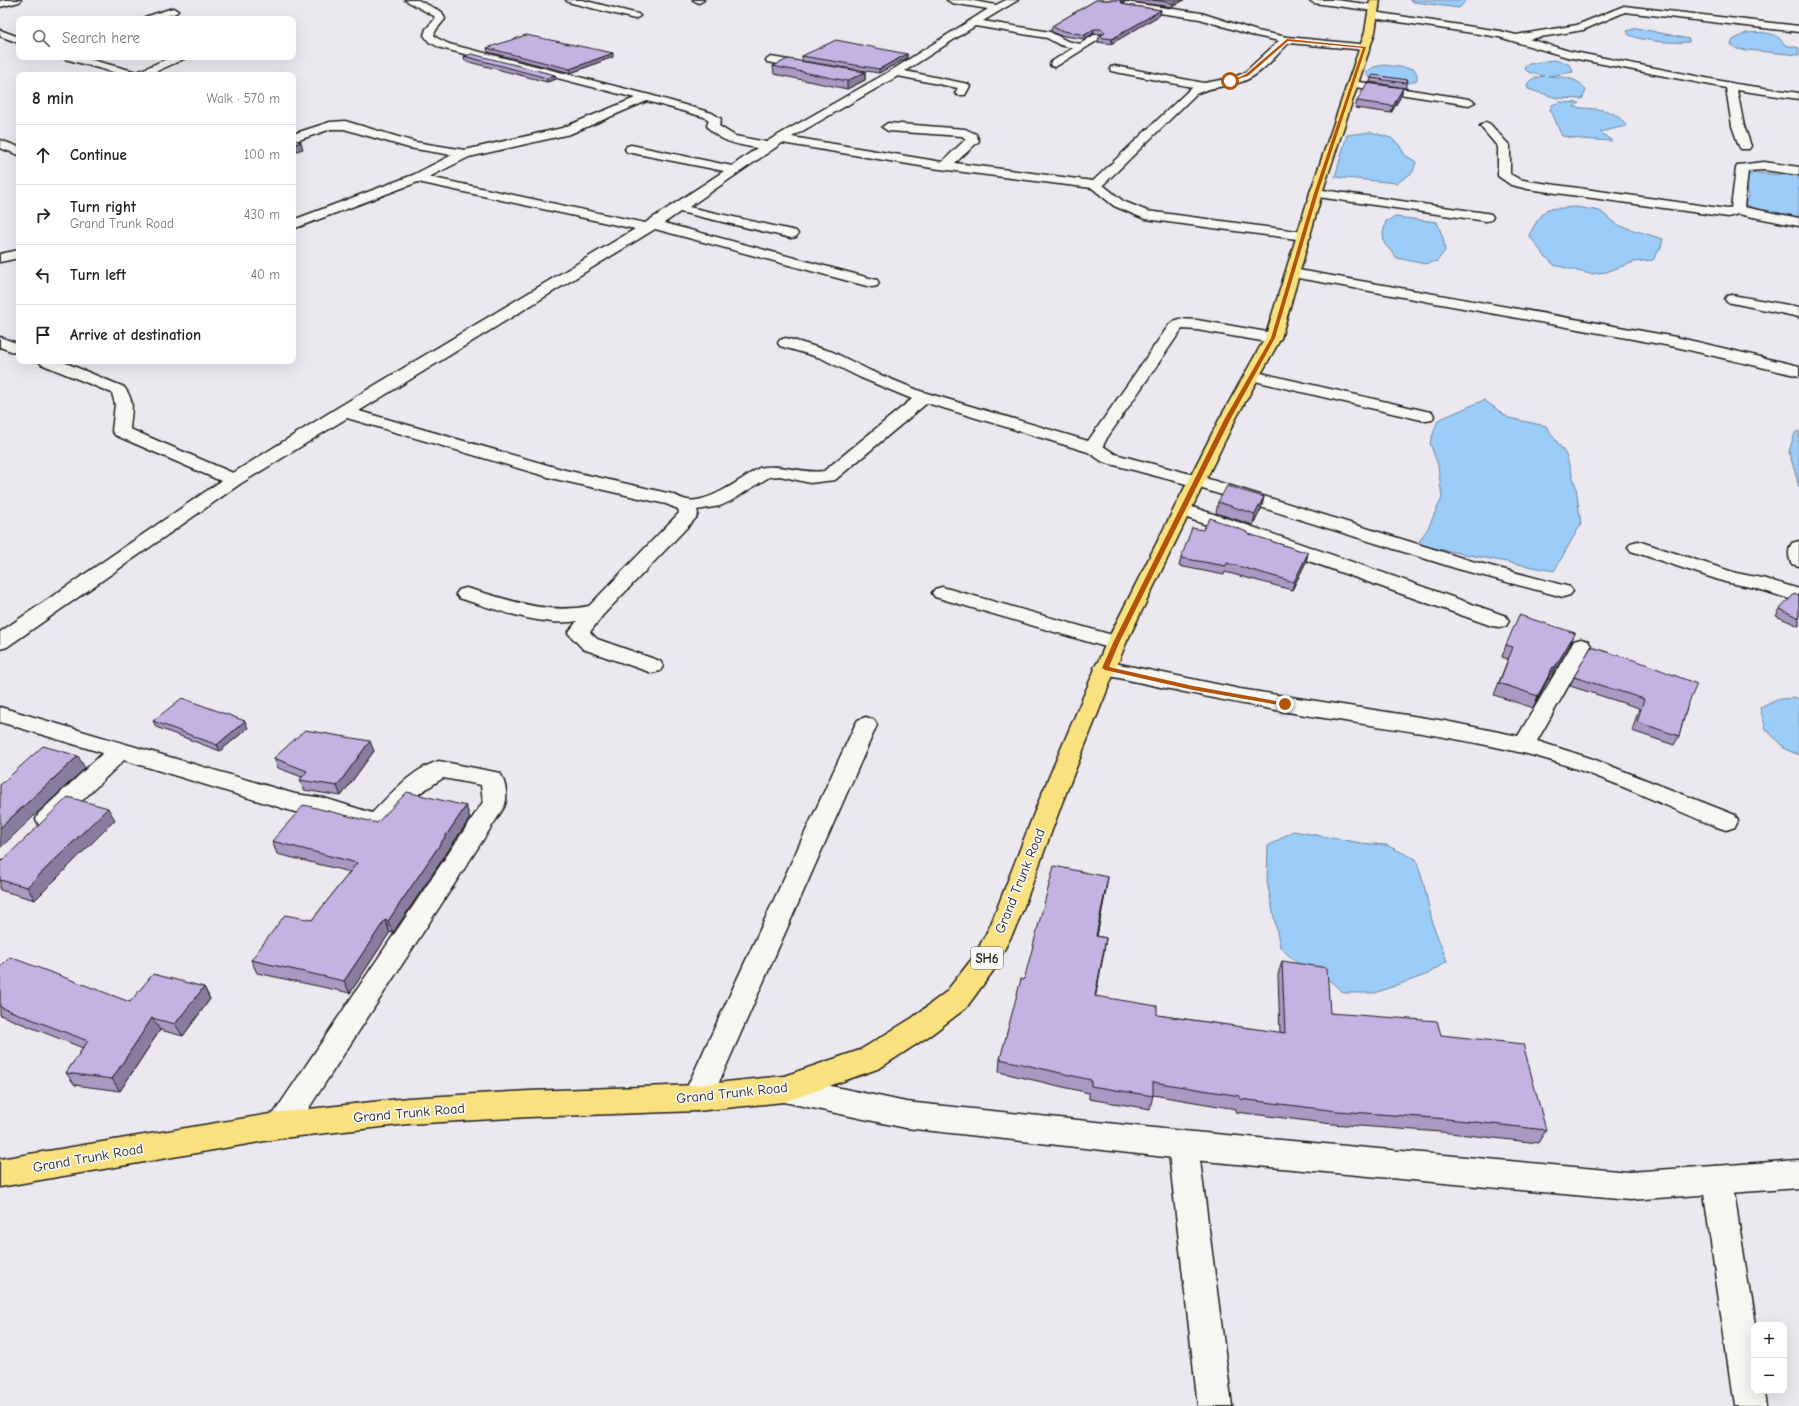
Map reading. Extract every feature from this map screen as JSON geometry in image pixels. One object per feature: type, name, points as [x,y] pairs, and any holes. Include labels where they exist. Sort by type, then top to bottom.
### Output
[{"type":"main road","name":"Grand Trunk Road","points":[[0,1173],[282,1126],[416,1110],[697,1098],[784,1089],[870,1059],[922,1026],[956,1000],[984,963],[1004,925],[1050,803],[1116,643],[1227,420],[1273,338],[1316,193],[1365,47],[1374,8]]},
{"type":"street","points":[[0,4],[16,0]]},
{"type":"street","points":[[410,0],[439,14],[440,19],[431,29],[429,35],[433,40],[445,46],[646,97],[708,115],[714,120],[713,126],[717,132],[737,140],[768,146]]},
{"type":"street","points":[[571,0],[635,16]]},
{"type":"street","points":[[598,7],[618,0]]},
{"type":"street","points":[[952,0],[997,8]]},
{"type":"street","points":[[0,642],[234,480],[343,412],[650,226],[735,170],[768,146],[885,79],[997,8],[1013,0]]},
{"type":"street","points":[[1314,0],[1374,8],[1500,34],[1567,54],[1731,86],[1799,96]]},
{"type":"street","points":[[1126,5],[1201,16],[1256,33],[1287,40],[1365,47]]},
{"type":"street","points":[[1681,17],[1689,6]]},
{"type":"street","points":[[1513,39],[1580,28],[1624,9],[1799,30]]},
{"type":"street","points":[[157,16],[173,11]]},
{"type":"street","points":[[974,23],[1050,35],[1064,43],[1081,48]]},
{"type":"street","points":[[0,33],[16,39]]},
{"type":"street","points":[[1056,64],[1098,37]]},
{"type":"street","points":[[1096,185],[1192,92],[1203,86],[1230,81],[1247,75],[1287,40]]},
{"type":"street","points":[[80,60],[126,72]]},
{"type":"street","points":[[144,72],[173,60]]},
{"type":"street","points":[[771,60],[824,69]]},
{"type":"street","points":[[1115,69],[1203,86]]},
{"type":"street","points":[[896,72],[964,86],[961,93]]},
{"type":"street","points":[[870,76],[885,79]]},
{"type":"street","points":[[1353,84],[1469,102]]},
{"type":"street","points":[[1731,86],[1738,126],[1745,146]]},
{"type":"street","points":[[296,224],[417,178],[466,154],[566,131],[646,97]]},
{"type":"street","points":[[296,137],[330,126],[345,125],[413,145],[466,154]]},
{"type":"street","points":[[1486,126],[1504,146],[1504,176],[1515,182],[1728,213],[1737,210],[1799,222]]},
{"type":"street","points":[[888,127],[951,131],[965,133],[972,136],[973,141],[945,166]]},
{"type":"street","points":[[782,139],[945,166],[1096,185],[1113,202],[1126,209],[1145,215],[1304,236]]},
{"type":"street","points":[[0,144],[16,150]]},
{"type":"street","points":[[631,149],[735,170]]},
{"type":"street","points":[[1737,210],[1742,168],[1764,166],[1799,171]]},
{"type":"street","points":[[417,178],[650,226],[872,283]]},
{"type":"street","points":[[1316,193],[1486,217]]},
{"type":"street","points":[[678,208],[791,234]]},
{"type":"street","points":[[0,258],[16,255]]},
{"type":"street","points":[[1293,273],[1676,342],[1799,371]]},
{"type":"street","points":[[1732,299],[1799,312]]},
{"type":"street","points":[[1094,448],[1098,438],[1174,328],[1179,324],[1197,325],[1273,338]]},
{"type":"street","points":[[786,343],[827,355],[864,374],[924,397],[1094,448],[1109,458],[1196,481],[1450,561],[1563,591]]},
{"type":"street","points":[[54,364],[118,390],[124,396],[121,430],[128,435],[234,480]]},
{"type":"street","points":[[1252,376],[1426,416]]},
{"type":"street","points":[[343,412],[561,475],[672,500],[686,506],[713,502],[725,497],[765,472],[780,471],[810,478],[829,476],[924,397]]},
{"type":"street","points":[[652,666],[590,644],[578,633],[596,611],[690,514],[686,506]]},
{"type":"street","points":[[1183,510],[1499,621]]},
{"type":"street","points":[[1638,547],[1732,578],[1759,583],[1799,596]]},
{"type":"street","points":[[1799,547],[1799,560]]},
{"type":"street","points":[[942,593],[1116,643]]},
{"type":"street","points":[[466,594],[538,614],[571,616],[596,611]]},
{"type":"street","points":[[1523,746],[1581,646]]},
{"type":"street","points":[[1105,668],[1193,688],[1499,739],[1571,760],[1726,821]]},
{"type":"street","points":[[0,714],[295,803],[324,807],[377,823],[412,787],[439,769],[492,779],[495,803],[282,1126]]},
{"type":"street","points":[[697,1098],[866,725]]},
{"type":"street","points":[[34,832],[120,750]]},
{"type":"street","points":[[784,1089],[906,1115],[1183,1145],[1629,1186],[1799,1174]]},
{"type":"street","points":[[1183,1145],[1215,1406]]},
{"type":"street","points":[[1717,1180],[1751,1406]]},
{"type":"water","points":[[1409,0],[1467,0],[1459,8]]},
{"type":"water","points":[[1637,28],[1689,39],[1689,42],[1659,42],[1629,35],[1627,31]]},
{"type":"water","points":[[1746,33],[1768,33],[1778,37],[1785,45],[1799,48],[1799,55],[1737,49],[1731,44],[1733,40]]},
{"type":"water","points":[[1553,60],[1568,64],[1572,68],[1573,72],[1548,76],[1575,80],[1583,86],[1586,91],[1582,99],[1557,98],[1528,89],[1527,84],[1532,79],[1544,76],[1528,72],[1524,68],[1529,64]]},
{"type":"water","points":[[1384,65],[1414,69],[1417,74],[1417,80],[1410,83],[1370,78],[1365,73],[1374,67]]},
{"type":"water","points":[[1560,102],[1579,103],[1574,107],[1610,112],[1616,115],[1626,126],[1600,132],[1612,141],[1562,136],[1550,110],[1552,105]]},
{"type":"water","points":[[1371,132],[1391,138],[1399,145],[1405,155],[1416,162],[1413,172],[1397,183],[1335,177],[1347,135]]},
{"type":"water","points":[[1757,173],[1799,176],[1799,218],[1765,214],[1745,204],[1749,196],[1744,175]]},
{"type":"water","points":[[1576,207],[1600,211],[1617,225],[1663,239],[1661,247],[1653,260],[1634,262],[1606,272],[1590,274],[1554,265],[1543,254],[1529,235],[1537,221],[1547,209]]},
{"type":"water","points":[[1396,217],[1437,222],[1443,238],[1445,251],[1437,261],[1425,264],[1397,258],[1384,243],[1383,233],[1386,221]]},
{"type":"water","points":[[1484,400],[1509,418],[1546,426],[1566,455],[1576,487],[1581,524],[1554,571],[1417,545],[1428,528],[1442,498],[1438,465],[1430,443],[1438,420]]},
{"type":"water","points":[[1799,431],[1799,487],[1789,451],[1795,433]]},
{"type":"water","points":[[1799,698],[1799,755],[1785,749],[1766,729],[1760,708],[1779,699]]},
{"type":"water","points":[[1293,831],[1361,843],[1386,845],[1416,859],[1424,885],[1433,925],[1447,961],[1428,974],[1375,993],[1344,993],[1324,976],[1297,963],[1280,947],[1267,882],[1268,846]]},
{"type":"building","points":[[1096,0],[1121,0],[1120,2],[1126,5],[1161,10],[1112,39],[1099,37],[1105,33],[1102,29],[1094,29],[1085,35],[1059,30],[1052,26]]},
{"type":"building","points":[[1153,0],[1177,0],[1173,3]]},
{"type":"building","points":[[526,35],[613,53],[570,69],[487,48]]},
{"type":"building","points":[[836,40],[907,54],[879,69],[802,56]]},
{"type":"building","points":[[472,54],[555,75],[547,78],[464,56]]},
{"type":"building","points":[[788,59],[865,72],[847,81],[773,66]]},
{"type":"building","points":[[1373,75],[1408,80],[1406,83],[1371,78]]},
{"type":"building","points":[[1367,83],[1403,88],[1393,106],[1357,101]]},
{"type":"building","points":[[1227,486],[1264,497],[1255,514],[1218,502]]},
{"type":"building","points":[[1210,518],[1247,532],[1246,533],[1308,553],[1294,582],[1227,563],[1226,566],[1181,558],[1192,528],[1203,530]]},
{"type":"building","points":[[1794,594],[1799,596],[1799,618],[1780,609]]},
{"type":"building","points":[[1519,615],[1575,633],[1555,667],[1553,667],[1538,696],[1499,683],[1513,647],[1506,645]]},
{"type":"building","points":[[1591,647],[1640,662],[1697,684],[1687,707],[1679,736],[1637,722],[1644,699],[1574,677]]},
{"type":"building","points":[[182,698],[245,721],[217,745],[153,721]]},
{"type":"building","points":[[305,730],[370,741],[337,786],[300,780],[307,771],[274,758]]},
{"type":"building","points":[[43,746],[78,756],[0,828],[0,785]]},
{"type":"building","points":[[407,792],[466,806],[388,921],[385,920],[344,981],[251,960],[285,915],[312,920],[357,863],[272,841],[304,805],[377,823]]},
{"type":"building","points":[[68,797],[108,808],[27,887],[0,880],[0,861],[2,861]]},
{"type":"building","points":[[1054,866],[1108,877],[1096,936],[1106,938],[1095,996],[1157,1006],[1157,1015],[1285,1033],[1282,961],[1327,968],[1330,1013],[1437,1021],[1441,1035],[1523,1044],[1546,1130],[1448,1119],[1337,1111],[1240,1099],[1240,1096],[1153,1082],[1153,1096],[1091,1086],[1091,1080],[1000,1059],[1021,979],[1024,980]]},
{"type":"building","points":[[10,957],[130,1002],[153,974],[204,987],[175,1024],[152,1018],[112,1079],[66,1073],[88,1041],[0,1007],[0,965],[2,965]]},
{"type":"route","points":[[1230,81],[1247,75],[1287,40],[1365,47],[1316,193],[1273,338],[1227,420],[1105,668],[1193,688],[1285,704]]}]
